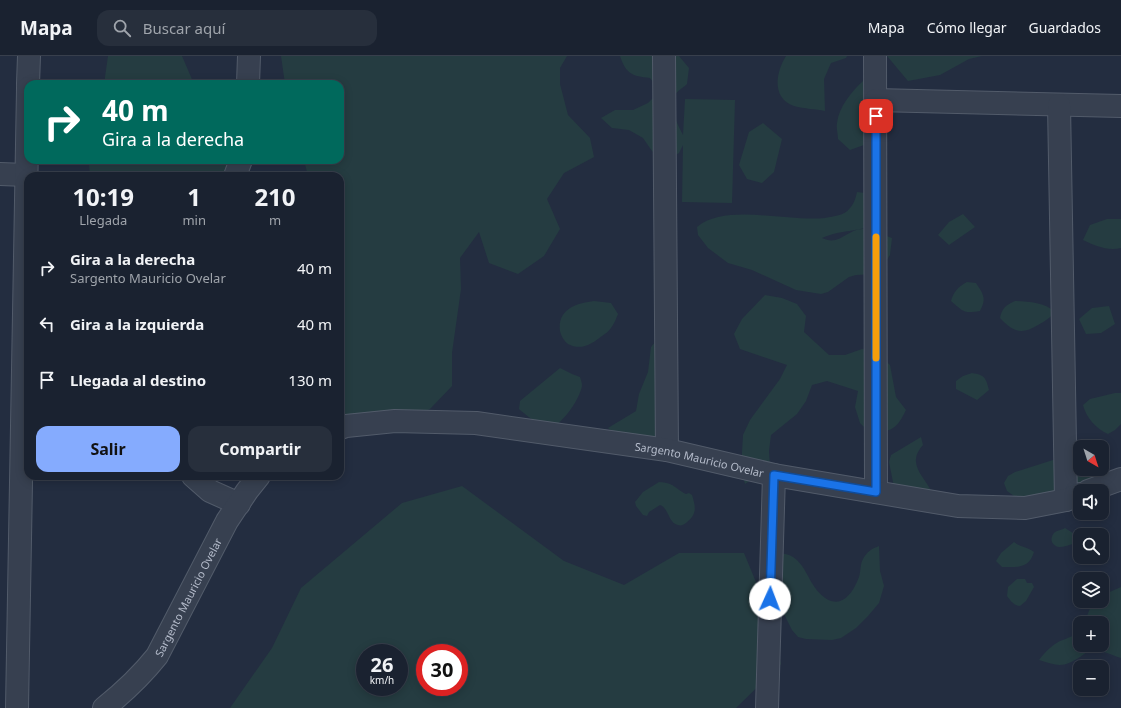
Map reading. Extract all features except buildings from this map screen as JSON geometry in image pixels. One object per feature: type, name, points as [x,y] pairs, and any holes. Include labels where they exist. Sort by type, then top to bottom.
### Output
[{"type":"street","points":[[28,80],[29,56]]},
{"type":"street","points":[[248,56],[248,80]]},
{"type":"street","points":[[664,56],[666,450]]},
{"type":"street","points":[[876,56],[876,492]]},
{"type":"street","points":[[876,100],[1121,106]]},
{"type":"street","points":[[1059,105],[1073,497]]},
{"type":"street","points":[[0,174],[24,175]]},
{"type":"street","name":"Sargento Mauricio Ovelar","points":[[344,427],[395,421],[476,423],[666,450],[774,475],[958,506],[1025,508],[1073,497]]},
{"type":"street","points":[[767,708],[774,475]]},
{"type":"street","points":[[17,708],[24,479]]},
{"type":"street","points":[[1107,484],[1121,479]]},
{"type":"street","points":[[198,480],[210,491],[239,504]]},
{"type":"street","name":"Sargento Mauricio Ovelar","points":[[104,708],[143,674],[157,656],[227,522],[256,480]]},
{"type":"green space","points":[[108,56],[182,56],[192,80],[105,80]]},
{"type":"green space","points":[[281,56],[567,56],[560,68],[560,84],[568,115],[590,138],[594,157],[564,173],[547,199],[560,229],[544,256],[518,274],[489,263],[479,232],[460,258],[461,289],[452,353],[452,386],[430,409],[401,423],[344,432],[344,172],[307,172],[305,164],[344,164],[344,80],[284,80]]},
{"type":"green space","points":[[620,56],[679,56],[689,68],[687,84],[675,95],[673,100],[674,116],[683,135],[685,99],[735,100],[732,203],[682,202],[683,145],[679,153],[665,161],[652,151],[643,138],[629,130],[612,128],[601,118],[615,110],[633,110],[648,103],[660,91],[650,78],[630,73],[622,62]]},
{"type":"green space","points":[[786,56],[847,56],[846,58],[831,63],[824,79],[825,111],[794,106],[782,97],[779,91],[778,77]]},
{"type":"green space","points":[[887,56],[982,56],[969,59],[940,75],[908,81]]},
{"type":"green space","points":[[863,81],[885,97],[895,111],[889,126],[864,145],[850,150],[838,139],[838,117],[846,100]]},
{"type":"green space","points":[[763,123],[782,139],[774,172],[762,183],[747,179],[739,165],[749,132]]},
{"type":"green space","points":[[89,164],[228,164],[230,172],[90,172]]},
{"type":"green space","points":[[857,192],[865,193],[886,206],[887,214],[885,221],[878,225],[858,229],[871,230],[892,238],[890,255],[884,264],[873,274],[849,277],[828,292],[821,294],[796,290],[752,270],[728,263],[708,248],[698,235],[697,227],[709,220],[724,216],[758,215],[810,219],[839,215],[848,211],[855,200]],"holes":[[[858,229],[839,239],[828,240],[822,238],[829,235]]]},
{"type":"green space","points":[[963,214],[975,227],[949,245],[938,235],[949,222]]},
{"type":"green space","points":[[1107,219],[1121,219],[1121,248],[1106,248],[1083,240],[1090,225]]},
{"type":"green space","points":[[967,282],[976,283],[982,293],[984,299],[980,311],[964,311],[951,301],[957,290]]},
{"type":"green space","points":[[765,295],[782,298],[797,304],[806,316],[804,332],[829,355],[845,355],[862,349],[877,353],[890,365],[896,397],[906,410],[900,421],[893,428],[884,432],[871,434],[860,423],[855,407],[858,391],[827,381],[812,385],[806,401],[797,414],[771,435],[769,451],[770,467],[745,484],[741,469],[743,435],[750,420],[780,379],[787,365],[740,349],[734,334],[742,319]]},
{"type":"green space","points":[[594,301],[611,303],[618,314],[613,325],[598,339],[586,346],[577,347],[568,344],[561,335],[560,331],[560,323],[565,312],[581,303]]},
{"type":"green space","points":[[1015,301],[1041,304],[1055,312],[1032,328],[1022,331],[1014,329],[1000,318],[1005,307]]},
{"type":"green space","points":[[1109,306],[1115,324],[1101,333],[1086,334],[1079,319],[1092,308]]},
{"type":"green space","points":[[656,341],[663,439],[615,434],[608,428],[636,411],[639,394],[648,372],[651,347]]},
{"type":"green space","points":[[560,368],[580,377],[582,386],[578,397],[572,408],[555,426],[539,423],[519,409],[520,401]]},
{"type":"green space","points":[[972,373],[980,375],[984,378],[989,390],[977,400],[956,389],[956,381],[963,376]]},
{"type":"green space","points":[[1121,393],[1121,424],[1108,434],[1099,429],[1092,422],[1086,414],[1083,405],[1090,399]]},
{"type":"green space","points":[[921,437],[923,445],[918,452],[916,465],[933,495],[894,487],[889,462],[891,455]]},
{"type":"green space","points":[[1073,456],[1073,476],[1100,476],[1099,484],[1073,484],[1073,494],[1070,495],[1014,496],[1007,491],[1004,483],[1008,476],[1015,472],[1053,460]]},
{"type":"green space","points":[[659,482],[671,485],[686,494],[689,493],[692,495],[695,510],[690,520],[685,524],[675,524],[670,519],[665,509],[660,505],[649,512],[647,516],[643,515],[636,506],[635,502],[643,492]]},
{"type":"green space","points":[[462,486],[564,561],[624,585],[679,553],[744,553],[770,616],[781,664],[736,708],[230,708],[272,648],[301,588],[402,503]]},
{"type":"green space","points":[[1065,528],[1073,533],[1073,544],[1063,547],[1053,544],[1052,535],[1055,532]]},
{"type":"green space","points":[[1014,542],[1034,552],[1032,558],[1029,562],[1022,566],[1002,567],[996,561],[1001,553]]},
{"type":"green space","points":[[879,546],[880,571],[884,586],[879,603],[868,616],[856,628],[841,638],[832,640],[806,639],[798,637],[792,630],[777,600],[775,554],[786,554],[799,562],[820,594],[834,602],[841,601],[847,597],[859,577],[862,561],[870,551]]},
{"type":"green space","points":[[1017,579],[1025,579],[1027,583],[1032,583],[1034,587],[1026,601],[1020,606],[1014,604],[1007,596],[1008,587]]},
{"type":"green space","points":[[1121,587],[1121,658],[1105,652],[1109,652],[1109,616],[1087,616],[1090,608],[1109,608],[1109,592]]},
{"type":"green space","points":[[1073,636],[1073,652],[1087,652],[1073,661],[1060,665],[1039,660],[1046,652],[1060,641]]},
{"type":"slow traffic","points":[[876,237],[876,358]]},
{"type":"route","points":[[770,599],[774,475],[876,492],[876,116]]}]
